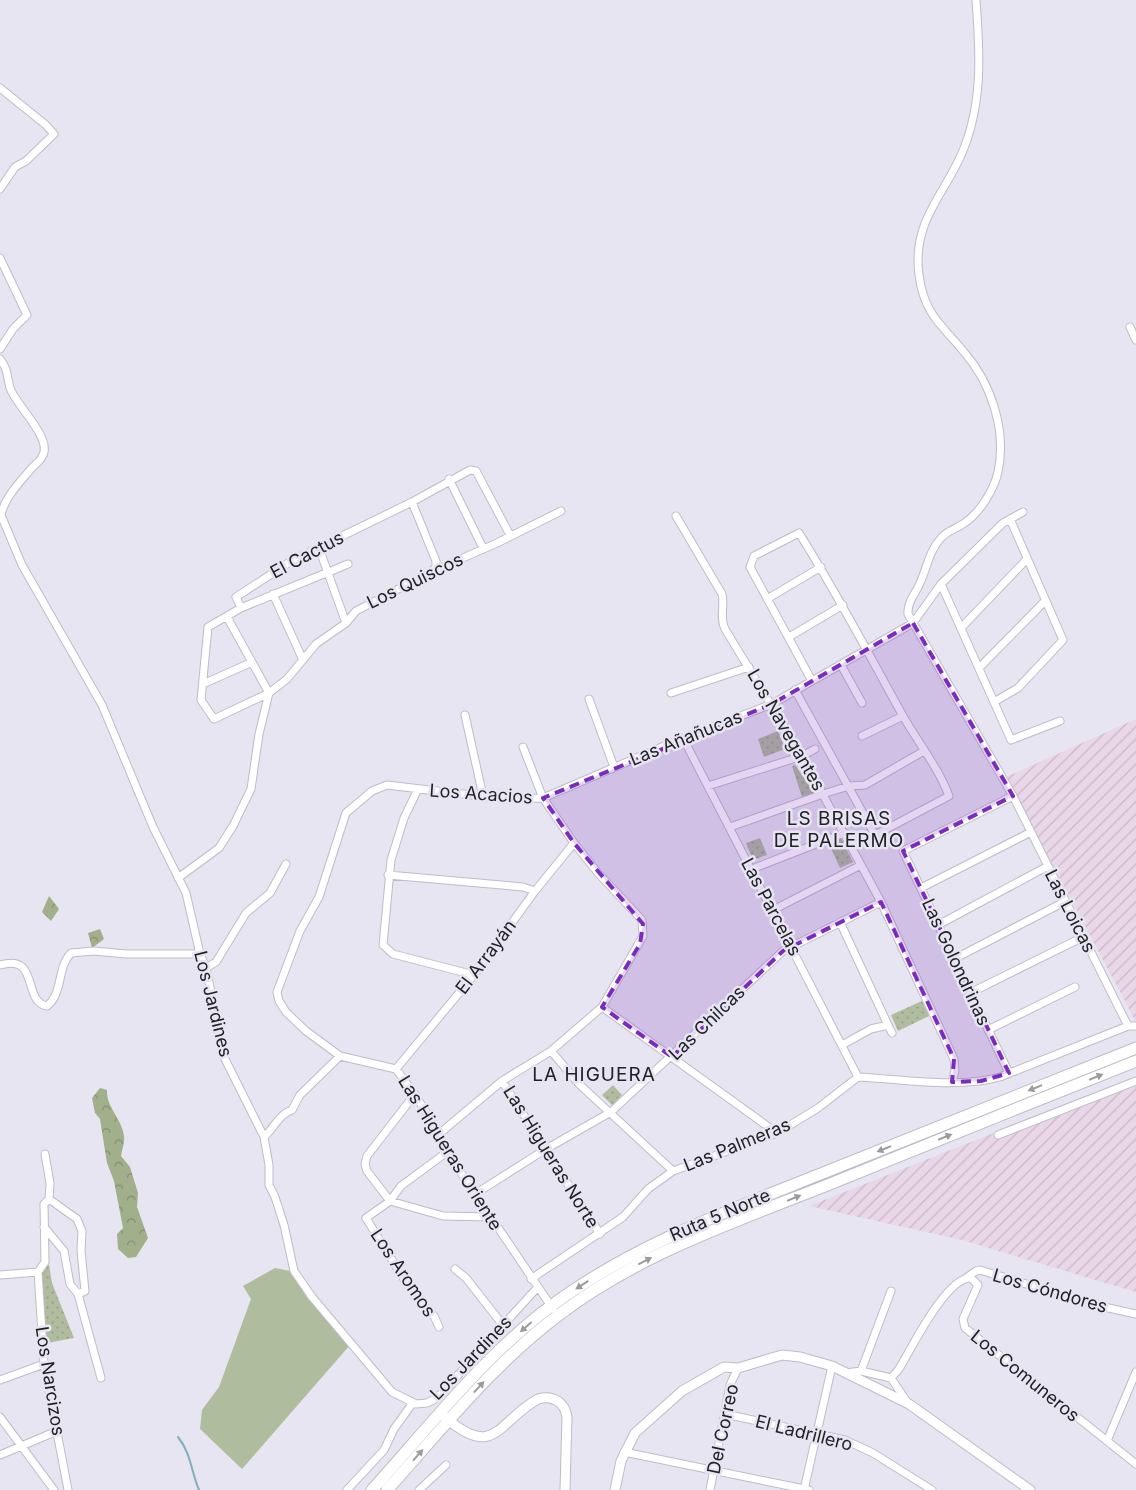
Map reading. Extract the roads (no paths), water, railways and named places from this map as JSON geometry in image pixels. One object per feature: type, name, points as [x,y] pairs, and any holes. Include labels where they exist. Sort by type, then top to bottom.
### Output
[{"type":"highway","name":"Ruta 5 Norte","points":[[372,1490],[554,1311],[614,1264],[683,1230],[1136,1048]]},
{"type":"highway","name":"Ruta 5 Norte","points":[[554,1311],[686,1241],[1136,1061]]},
{"type":"highway","name":"Ruta 5 Norte","points":[[387,1490],[445,1417]]},
{"type":"street","points":[[913,624],[908,614],[908,606],[920,583],[934,547],[946,533],[963,524],[977,511],[994,482],[1000,462],[999,427],[990,394],[972,361],[937,323],[932,314],[921,285],[918,264],[919,244],[924,225],[931,207],[962,153],[978,100],[979,43],[976,0]]},
{"type":"street","points":[[0,88],[54,134],[26,161],[15,167],[0,189]]},
{"type":"street","points":[[0,258],[27,315],[0,349]]},
{"type":"street","points":[[1130,327],[1136,340]]},
{"type":"street","name":"Los Jardines","points":[[0,359],[8,372],[10,389],[43,440],[44,452],[38,463],[31,468],[3,507],[1,515],[22,565],[102,705],[106,719],[153,827],[186,893],[200,954],[206,968],[225,1059],[264,1137],[269,1165],[269,1184],[284,1225],[294,1271],[312,1297],[387,1387],[398,1397],[412,1404],[427,1403],[437,1398],[502,1324],[537,1288]]},
{"type":"street","name":"El Cactus","points":[[241,608],[236,597],[293,560],[412,502],[450,479],[470,470],[476,471],[510,535]]},
{"type":"street","points":[[450,479],[483,548]]},
{"type":"street","points":[[412,502],[436,561],[436,567],[431,572]]},
{"type":"street","name":"Los Quiscos","points":[[202,684],[201,700],[214,719],[269,693],[287,679],[316,644],[346,623],[356,611],[431,572],[561,511]]},
{"type":"street","name":"Las Añañucas","points":[[544,798],[683,738],[772,704],[913,624],[941,584],[1010,519],[1023,512]]},
{"type":"street","name":"Los Navegantes","points":[[676,516],[722,594],[723,625],[802,756],[881,902],[954,1060],[955,1072],[952,1082]]},
{"type":"street","points":[[994,702],[1018,688],[1063,640],[1010,519]]},
{"type":"street","points":[[795,690],[876,835],[949,796],[942,778],[903,716],[843,605],[799,533],[756,554],[752,558],[750,567],[812,681]]},
{"type":"street","points":[[319,548],[346,623]]},
{"type":"street","points":[[961,628],[1027,559]]},
{"type":"street","points":[[250,663],[202,684],[208,627],[241,608],[348,564]]},
{"type":"street","points":[[767,599],[821,568]]},
{"type":"street","points":[[941,584],[1011,740],[1060,721]]},
{"type":"street","points":[[273,594],[303,660]]},
{"type":"street","points":[[979,668],[1045,601]]},
{"type":"street","points":[[789,636],[843,605]]},
{"type":"street","points":[[178,878],[219,848],[248,799],[269,693],[250,663],[227,617]]},
{"type":"street","name":"Las Loicas","points":[[913,624],[1012,796],[1083,937],[1132,1026]]},
{"type":"street","points":[[841,664],[862,703]]},
{"type":"street","points":[[671,693],[749,667]]},
{"type":"street","points":[[589,699],[614,767]]},
{"type":"street","points":[[466,715],[483,796]]},
{"type":"street","points":[[862,736],[903,716]]},
{"type":"street","name":"Las Parcelas","points":[[683,738],[858,1077]]},
{"type":"street","points":[[439,1134],[502,1081],[551,1051],[602,1007],[643,936],[643,924],[629,904],[598,874],[544,798],[523,747]]},
{"type":"street","points":[[708,786],[802,756],[815,749]]},
{"type":"street","points":[[730,827],[823,794],[849,786],[865,785],[924,751]]},
{"type":"street","name":"Las Higueras Oriente","points":[[418,789],[379,787],[346,813],[319,897],[300,930],[278,987],[279,1001],[286,1012],[306,1031],[340,1056],[396,1069],[415,1094],[439,1134],[447,1152],[554,1311]]},
{"type":"street","points":[[418,789],[399,833],[388,874],[382,939],[384,948],[393,954],[474,975]]},
{"type":"street","name":"Los Acacios","points":[[418,789],[516,799],[544,798]]},
{"type":"street","name":"Las Golondrinas","points":[[1009,1073],[903,851],[1012,796]]},
{"type":"street","points":[[920,888],[1030,832]]},
{"type":"street","points":[[752,869],[844,833]]},
{"type":"street","name":"El Arrayán","points":[[396,1069],[474,975],[535,891],[574,842]]},
{"type":"street","points":[[206,968],[216,962],[246,913],[270,893],[286,864]]},
{"type":"street","points":[[773,910],[861,865]]},
{"type":"street","points":[[938,925],[1048,866]]},
{"type":"street","points":[[388,874],[523,886],[535,891]]},
{"type":"street","points":[[954,959],[1066,901]]},
{"type":"street","name":"Las Chilcas","points":[[475,1194],[546,1149],[611,1112],[672,1057],[783,950],[881,902]]},
{"type":"street","points":[[840,922],[892,1033]]},
{"type":"street","points":[[970,992],[1083,937]]},
{"type":"street","points":[[0,965],[6,963],[19,965],[26,970],[37,1002],[47,1006],[53,1000],[61,967],[71,953],[94,950],[126,954],[200,954]]},
{"type":"street","points":[[988,1030],[1075,988]]},
{"type":"street","points":[[602,1007],[777,1133]]},
{"type":"street","points":[[842,1045],[871,1029],[888,1025]]},
{"type":"street","points":[[858,1077],[952,1082],[981,1081],[1009,1073],[1132,1026]]},
{"type":"street","points":[[551,1051],[580,1085],[672,1171]]},
{"type":"street","points":[[264,1137],[272,1130],[283,1113],[292,1110],[300,1095],[324,1069],[332,1066],[340,1056]]},
{"type":"street","name":"Las Palmeras","points":[[531,1279],[623,1217],[648,1189],[672,1171],[777,1133],[818,1108],[858,1077]]},
{"type":"street","name":"Las Higueras Norte","points":[[502,1081],[600,1234]]},
{"type":"street","points":[[998,1134],[1136,1081]]},
{"type":"street","points":[[415,1094],[366,1158],[367,1171],[390,1201],[443,1216],[491,1217]]},
{"type":"street","points":[[390,1201],[401,1186],[447,1152]]},
{"type":"street","name":"Los Narcizos","points":[[45,1154],[50,1183],[49,1199],[44,1204],[45,1262],[38,1272],[44,1364],[68,1490]]},
{"type":"street","points":[[49,1199],[77,1219],[82,1231],[81,1251],[85,1292],[78,1294]]},
{"type":"street","name":"Los Aromos","points":[[390,1201],[366,1218],[415,1297],[434,1316],[439,1327]]},
{"type":"street","points":[[44,1227],[64,1251],[70,1284],[78,1294],[101,1378]]},
{"type":"street","points":[[455,1269],[466,1278],[502,1324]]},
{"type":"street","name":"Los Cóndores","points":[[966,1278],[980,1270],[1095,1305],[1136,1314]]},
{"type":"street","points":[[0,1274],[38,1272]]},
{"type":"street","points":[[891,1378],[899,1369],[942,1298],[961,1280],[966,1278]]},
{"type":"street","name":"Los Comuneros","points":[[966,1278],[976,1280],[978,1285],[977,1292],[962,1319],[965,1328],[1136,1464]]},
{"type":"street","points":[[861,1371],[891,1291]]},
{"type":"street","points":[[615,1490],[618,1470],[624,1452],[636,1434],[682,1391],[724,1367],[738,1368],[782,1355],[800,1357],[832,1366],[909,1404],[1030,1490]]},
{"type":"street","points":[[0,1380],[44,1364]]},
{"type":"street","points":[[624,1452],[806,1490],[832,1366]]},
{"type":"street","name":"Del Correo","points":[[710,1490],[731,1381],[738,1368]]},
{"type":"street","points":[[846,1373],[861,1371],[891,1378],[909,1404]]},
{"type":"street","points":[[1107,1441],[1136,1372]]},
{"type":"street","points":[[445,1417],[466,1433],[487,1436],[500,1431],[538,1399],[550,1398],[558,1400],[565,1409],[567,1417],[565,1490]]},
{"type":"street","points":[[347,1490],[384,1450],[394,1429],[412,1404]]},
{"type":"street","name":"El Ladrillero","points":[[725,1414],[817,1432],[860,1446],[932,1490]]},
{"type":"street","points":[[0,1417],[54,1490]]},
{"type":"street","points":[[0,1455],[57,1432]]},
{"type":"street","points":[[419,1490],[446,1465]]},
{"type":"waterway","points":[[178,1437],[188,1456],[199,1490]]},
{"type":"district","name":"LS BRISAS DE PALERMO","points":[[839,829]]},
{"type":"district","name":"LA HIGUERA","points":[[594,1074]]}]
